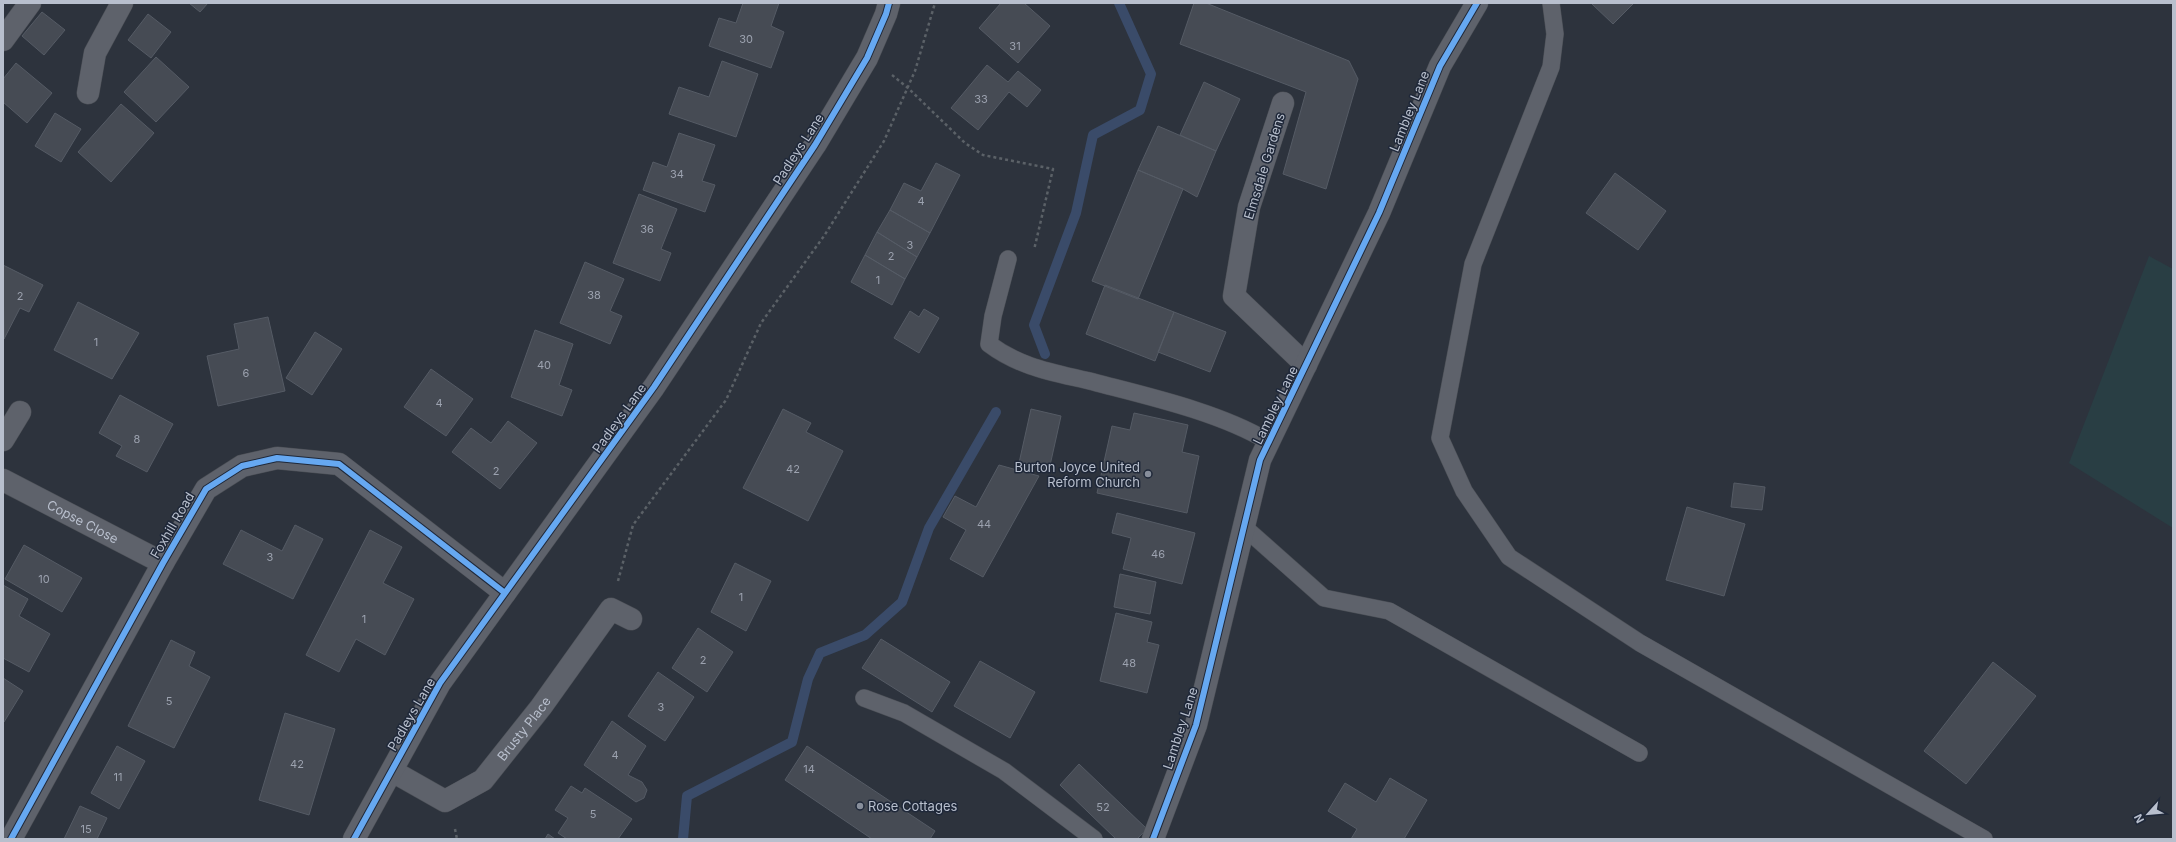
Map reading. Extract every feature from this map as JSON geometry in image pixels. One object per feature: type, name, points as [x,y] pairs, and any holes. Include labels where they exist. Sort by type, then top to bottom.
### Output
[{"type":"street","points":[[3,40],[30,3]]},
{"type":"street","points":[[88,93],[96,53],[122,3]]},
{"type":"street","name":"Padleys Lane","points":[[354,839],[440,683],[654,387],[815,145],[867,58],[886,14],[889,3]]},
{"type":"street","name":"Lambley Lane","points":[[1153,839],[1196,725],[1260,460],[1379,213],[1440,66],[1477,3]]},
{"type":"street","name":"Elmsdale Gardens","points":[[1283,104],[1249,207],[1234,296],[1306,365]]},
{"type":"street","points":[[3,440],[20,412]]},
{"type":"street","name":"Foxhill Road","points":[[11,839],[163,563],[206,489],[242,466],[277,458],[339,464],[505,593]]},
{"type":"street","name":"Copse Close","points":[[3,480],[163,563]]},
{"type":"street","points":[[611,609],[631,619]]},
{"type":"street","name":"Brusty Place","points":[[392,771],[445,801],[483,780],[541,707],[611,609]]},
{"type":"lane","points":[[1550,3],[1555,34],[1551,66],[1473,264],[1440,438],[1464,491],[1509,557],[1640,643],[1984,839]]},
{"type":"lane","name":"Lambley Lane","points":[[1008,259],[993,316],[989,344],[1005,356],[1047,372],[1096,383],[1208,414],[1269,442]]},
{"type":"lane","points":[[1244,527],[1324,598],[1389,611],[1639,753]]},
{"type":"lane","points":[[864,698],[904,713],[1004,771],[1094,839]]},
{"type":"path","points":[[611,609],[633,525],[726,400],[761,323],[824,236],[884,141],[915,71],[935,3]]},
{"type":"path","points":[[867,58],[908,88],[965,143],[983,155],[1053,169]]},
{"type":"green space","points":[[2149,256],[2173,269],[2173,528],[2069,463]]},
{"type":"building","points":[[189,3],[208,3],[200,12]]},
{"type":"building","points":[[743,3],[779,3],[771,26],[784,32],[771,68],[709,46],[719,18],[736,23]]},
{"type":"building","points":[[1001,3],[1024,3],[1050,26],[1018,63],[979,28]]},
{"type":"building","points":[[1194,3],[1206,3],[1349,61],[1358,79],[1326,189],[1283,174],[1306,92],[1180,44]]},
{"type":"building","points":[[1591,3],[1634,3],[1613,24]]},
{"type":"building","points":[[42,12],[65,30],[44,55],[22,36]]},
{"type":"building","points":[[148,14],[171,32],[151,58],[128,40]]},
{"type":"building","points":[[156,57],[189,87],[156,122],[124,92]]},
{"type":"building","points":[[722,61],[758,74],[736,137],[669,114],[679,87],[709,97]]},
{"type":"building","points":[[16,63],[52,93],[27,123],[3,102],[3,79]]},
{"type":"building","points":[[987,65],[1008,82],[1018,71],[1041,90],[1027,107],[1009,92],[978,130],[951,108]]},
{"type":"building","points":[[1204,82],[1240,99],[1216,151],[1180,135]]},
{"type":"building","points":[[121,104],[154,133],[111,182],[78,152]]},
{"type":"building","points":[[55,113],[81,129],[61,162],[35,146]]},
{"type":"building","points":[[1158,126],[1216,151],[1197,197],[1183,189],[1138,170]]},
{"type":"building","points":[[679,133],[715,145],[702,181],[715,185],[705,212],[643,190],[653,162],[667,167]]},
{"type":"building","points":[[936,163],[960,175],[930,233],[890,210],[904,183],[921,191]]},
{"type":"building","points":[[1138,170],[1183,189],[1138,299],[1092,281]]},
{"type":"building","points":[[1615,173],[1666,211],[1638,250],[1586,213]]},
{"type":"building","points":[[639,194],[677,209],[661,249],[671,253],[660,281],[613,263]]},
{"type":"building","points":[[890,210],[930,233],[917,257],[877,232]]},
{"type":"building","points":[[877,232],[917,257],[905,279],[865,255]]},
{"type":"building","points":[[865,255],[905,279],[892,305],[851,282]]},
{"type":"building","points":[[585,262],[624,279],[610,311],[622,316],[610,344],[560,323]]},
{"type":"building","points":[[3,265],[43,285],[29,312],[20,308],[4,339]]},
{"type":"building","points":[[1105,285],[1174,312],[1155,361],[1086,334]]},
{"type":"building","points":[[78,302],[139,333],[112,379],[54,350]]},
{"type":"building","points":[[924,309],[939,318],[919,353],[894,338],[910,311],[919,317]]},
{"type":"building","points":[[1174,312],[1226,332],[1210,372],[1158,352]]},
{"type":"building","points":[[268,317],[285,391],[218,406],[207,356],[239,349],[234,324]]},
{"type":"building","points":[[535,330],[573,344],[559,385],[572,390],[562,416],[511,397]]},
{"type":"building","points":[[315,332],[342,349],[312,395],[286,378]]},
{"type":"building","points":[[431,369],[473,399],[446,436],[404,407]]},
{"type":"building","points":[[120,395],[173,424],[147,472],[116,456],[122,446],[99,433]]},
{"type":"building","points":[[783,409],[811,423],[806,432],[843,451],[808,521],[743,488]]},
{"type":"building","points":[[1031,409],[1061,416],[1049,470],[1019,463]]},
{"type":"building","name":"Burton Joyce United Reform Church","points":[[1134,413],[1188,425],[1182,452],[1199,456],[1187,513],[1097,493],[1112,426],[1130,430]]},
{"type":"building","points":[[508,421],[537,443],[500,489],[452,452],[471,428],[491,443]]},
{"type":"building","points":[[999,465],[1039,476],[983,577],[950,559],[966,530],[943,517],[955,496],[976,507]]},
{"type":"building","points":[[1734,483],[1765,487],[1762,510],[1731,507]]},
{"type":"building","points":[[1687,507],[1745,524],[1724,596],[1666,580]]},
{"type":"building","points":[[1117,513],[1195,533],[1182,584],[1123,569],[1131,538],[1112,533]]},
{"type":"building","points":[[295,525],[323,539],[293,599],[223,564],[241,530],[282,551]]},
{"type":"building","points":[[370,530],[402,547],[383,583],[414,599],[385,655],[356,639],[339,672],[306,655]]},
{"type":"building","points":[[24,545],[82,578],[62,612],[5,579]]},
{"type":"building","points":[[735,563],[771,581],[746,631],[711,612]]},
{"type":"building","points":[[1120,574],[1156,582],[1150,614],[1114,607]]},
{"type":"building","points":[[3,585],[28,599],[19,616],[50,634],[29,672],[3,658]]},
{"type":"building","points":[[1116,613],[1152,622],[1147,642],[1159,645],[1147,693],[1100,681]]},
{"type":"building","points":[[698,628],[733,652],[707,692],[672,668]]},
{"type":"building","points":[[881,639],[950,682],[932,712],[862,668]]},
{"type":"building","points":[[171,640],[195,652],[189,666],[210,677],[174,748],[128,726]]},
{"type":"building","points":[[980,661],[1035,692],[1010,738],[954,706]]},
{"type":"building","points":[[1993,662],[2036,696],[1966,784],[1924,751]]},
{"type":"building","points":[[658,672],[694,697],[665,741],[628,716]]},
{"type":"building","points":[[3,678],[23,691],[4,722],[3,722]]},
{"type":"building","points":[[285,713],[335,729],[309,815],[259,800]]},
{"type":"building","points":[[612,721],[646,746],[628,775],[642,782],[647,790],[644,798],[636,802],[584,765]]},
{"type":"building","points":[[117,746],[145,761],[119,809],[91,793]]},
{"type":"building","name":"Rose Cottages","points":[[807,746],[935,831],[930,839],[872,839],[785,780]]},
{"type":"building","points":[[1079,764],[1147,829],[1137,839],[1116,839],[1060,785]]},
{"type":"building","points":[[1390,778],[1427,800],[1404,839],[1351,839],[1357,829],[1328,811],[1345,783],[1376,802]]},
{"type":"building","points":[[571,786],[582,793],[585,788],[632,819],[618,839],[567,839],[558,833],[568,818],[555,810]]},
{"type":"building","points":[[80,806],[107,818],[97,839],[64,839]]},
{"type":"building","points":[[548,834],[555,839],[545,839]]},
{"type":"waterway","points":[[1045,354],[1034,325],[1076,213],[1093,135],[1140,110],[1151,74],[1119,3]]},
{"type":"waterway","points":[[683,839],[687,796],[792,742],[808,679],[820,653],[865,635],[902,602],[929,528],[996,412]]},
{"type":"cycle path","points":[[354,839],[440,683],[654,387],[815,145],[867,58],[886,14],[889,3]]},
{"type":"cycle path","points":[[1153,839],[1196,725],[1260,460],[1379,213],[1440,66],[1477,3]]},
{"type":"cycle path","points":[[11,839],[163,563],[206,489],[242,466],[277,458],[339,464],[505,593]]},
{"type":"place","name":"Burton Joyce United Reform Church","points":[[1148,474]]},
{"type":"place","name":"Rose Cottages","points":[[860,806]]}]
